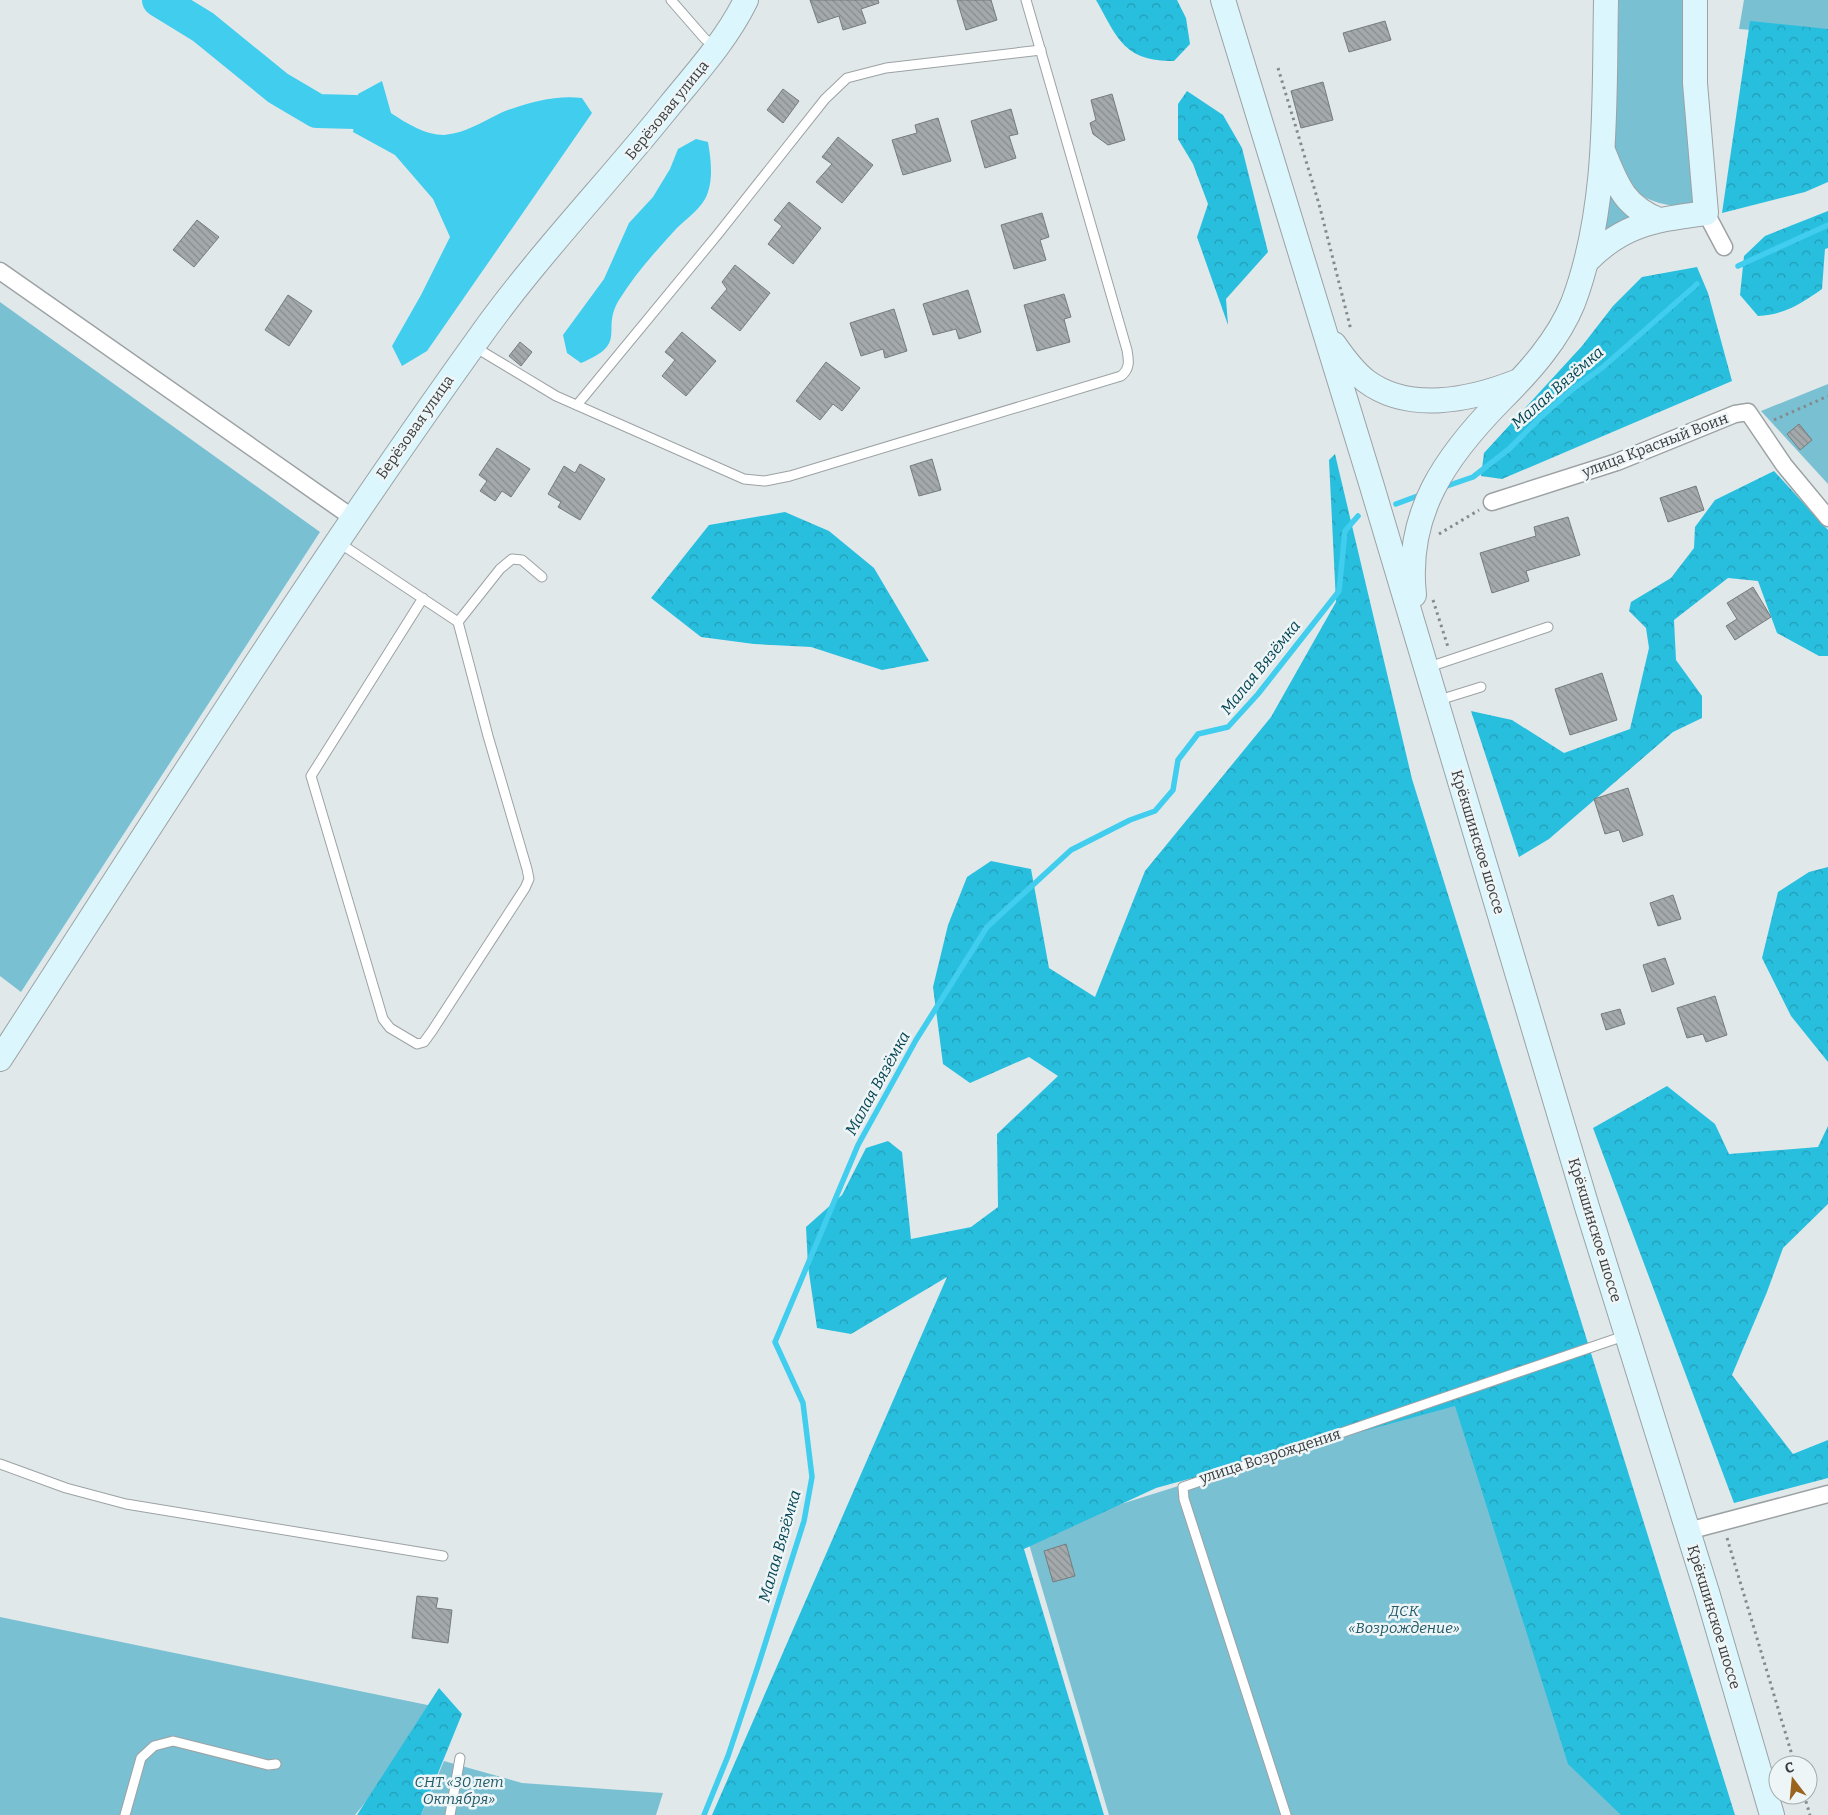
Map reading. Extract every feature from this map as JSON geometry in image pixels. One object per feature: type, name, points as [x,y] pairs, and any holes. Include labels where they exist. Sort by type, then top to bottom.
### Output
[{"type":"street","name":"Берёзовая улица","points":[[0,1059],[353,518],[473,346],[539,258],[621,166],[717,47],[746,0]]},
{"type":"street","points":[[1223,0],[1419,644]]},
{"type":"street","points":[[1419,644],[1412,567],[1417,527],[1426,500],[1455,455],[1494,408],[1523,379],[1564,321],[1587,261],[1602,147],[1606,0]]},
{"type":"street","points":[[1695,0],[1695,83],[1706,213],[1724,247]]},
{"type":"street","points":[[1602,147],[1622,194],[1641,211],[1659,220]]},
{"type":"street","points":[[1587,261],[1623,232],[1659,220],[1706,213]]},
{"type":"street","points":[[0,270],[353,518]]},
{"type":"street","points":[[1322,326],[1355,371],[1366,381],[1400,398],[1428,401],[1464,396],[1523,379]]},
{"type":"street","name":"улица Красный Воин","points":[[1492,502],[1617,462],[1735,414],[1748,412],[1784,465],[1828,518]]},
{"type":"street","name":"Крёкшинское шоссе","points":[[1419,644],[1688,1531],[1772,1815]]},
{"type":"street","points":[[1688,1531],[1828,1494]]},
{"type":"lane","points":[[671,0],[704,39],[717,47]]},
{"type":"lane","points":[[473,346],[556,396],[744,478],[765,481],[790,476],[1120,376],[1126,371],[1129,362],[1127,350],[1026,0]]},
{"type":"lane","points":[[577,405],[718,234],[825,99],[847,78],[886,68],[1041,50]]},
{"type":"lane","points":[[338,542],[423,598],[458,622],[529,879],[432,1031],[424,1042],[417,1044],[390,1028],[383,1019],[310,776],[423,598]]},
{"type":"lane","points":[[458,622],[500,569],[512,559],[522,560],[542,577]]},
{"type":"lane","points":[[1426,668],[1548,627]]},
{"type":"lane","points":[[1436,701],[1481,687]]},
{"type":"lane","name":"улица Возрождения","points":[[1286,1815],[1184,1500],[1183,1487],[1627,1335]]},
{"type":"lane","points":[[0,1464],[66,1488],[126,1504],[443,1556]]},
{"type":"lane","points":[[126,1815],[141,1758],[154,1746],[174,1741],[268,1765],[276,1764]]},
{"type":"lane","points":[[450,1815],[460,1758]]},
{"type":"path","points":[[1278,68],[1319,204],[1351,332]]},
{"type":"path","points":[[1759,426],[1828,396]]},
{"type":"path","points":[[1436,536],[1492,502]]},
{"type":"path","points":[[1722,1521],[1791,1755]]},
{"type":"green space","points":[[1096,0],[1177,0],[1186,18],[1190,44],[1174,61],[1157,60],[1133,52],[1117,36]]},
{"type":"green space","points":[[1619,0],[1690,0],[1702,206],[1666,204],[1652,200],[1640,194],[1629,184],[1622,172],[1616,156],[1613,136]]},
{"type":"green space","points":[[1744,0],[1828,0],[1828,36],[1739,29]]},
{"type":"green space","points":[[1750,21],[1828,29],[1828,182],[1805,192],[1722,213]]},
{"type":"green space","points":[[1187,91],[1223,115],[1242,148],[1268,252],[1226,299],[1228,325],[1197,237],[1208,204],[1193,164],[1178,139],[1178,104]]},
{"type":"green space","points":[[1604,169],[1637,215],[1599,244]]},
{"type":"green space","points":[[1828,211],[1828,248],[1825,249],[1822,289],[1792,308],[1758,316],[1740,295],[1744,256],[1765,236]]},
{"type":"green space","points":[[1697,267],[1708,293],[1732,381],[1502,479],[1481,476],[1484,453],[1582,346],[1613,306],[1642,277]]},
{"type":"green space","points":[[0,302],[320,532],[21,992],[0,976]]},
{"type":"green space","points":[[1828,384],[1828,484],[1761,411]]},
{"type":"green space","points":[[1335,454],[1412,779],[1735,1815],[1621,1815],[1568,1764],[1455,1406],[1156,1488],[1024,1549],[1104,1815],[712,1815],[947,1277],[851,1334],[817,1328],[808,1266],[806,1227],[842,1195],[866,1148],[888,1141],[902,1152],[911,1239],[971,1227],[998,1207],[997,1134],[1058,1076],[1029,1057],[970,1083],[943,1064],[933,987],[948,925],[967,877],[991,861],[1031,869],[1049,968],[1095,997],[1145,871],[1271,717],[1336,602],[1329,460]]},
{"type":"green space","points":[[1774,471],[1828,530],[1828,656],[1819,656],[1777,633],[1758,581],[1728,578],[1674,620],[1676,660],[1702,696],[1702,718],[1673,732],[1549,839],[1519,857],[1471,711],[1512,720],[1564,753],[1630,729],[1649,648],[1646,628],[1629,611],[1631,602],[1671,578],[1694,548],[1695,527],[1715,500]]},
{"type":"green space","points":[[785,512],[829,531],[874,568],[929,661],[882,670],[811,647],[754,644],[701,637],[651,598],[709,525]]},
{"type":"green space","points":[[1828,867],[1828,1062],[1791,1016],[1762,958],[1778,892],[1809,872]]},
{"type":"green space","points":[[1667,1086],[1715,1124],[1729,1154],[1818,1147],[1828,1126],[1828,1204],[1783,1248],[1767,1292],[1732,1375],[1793,1454],[1828,1440],[1828,1478],[1734,1503],[1593,1128]]},
{"type":"green space","name":"ДСК «Возрождение»","points":[[1530,1375],[1678,1815],[1109,1815],[1026,1534]]},
{"type":"green space","points":[[0,1617],[442,1708],[355,1815],[0,1815]]},
{"type":"green space","points":[[439,1688],[462,1714],[421,1815],[357,1815]]},
{"type":"green space","name":"СНТ «30 лет Октября»","points":[[444,1761],[522,1783],[663,1793],[656,1815],[421,1815]]},
{"type":"shaded area","points":[[382,81],[391,113],[416,128],[430,133],[453,134],[528,103],[555,98],[582,98],[592,113],[427,351],[402,366],[392,346],[421,295],[450,237],[433,199],[395,155],[353,132],[358,94]]},
{"type":"shaded area","points":[[696,139],[708,142],[711,178],[705,199],[653,255],[625,290],[614,311],[610,342],[605,349],[596,356],[581,363],[567,353],[563,335],[604,279],[629,223],[653,197],[670,169],[678,149]]},
{"type":"building","points":[[810,0],[878,0],[879,3],[861,9],[866,23],[843,30],[839,16],[818,23]]},
{"type":"building","points":[[957,0],[991,0],[997,20],[966,30]]},
{"type":"building","points":[[1385,21],[1391,40],[1349,52],[1343,33]]},
{"type":"building","points":[[1323,82],[1333,120],[1301,128],[1291,91]]},
{"type":"building","points":[[783,89],[799,101],[783,123],[767,110]]},
{"type":"building","points":[[1112,94],[1125,140],[1108,145],[1093,134],[1090,123],[1096,120],[1091,100]]},
{"type":"building","points":[[1011,109],[1018,134],[1009,136],[1016,158],[985,168],[971,121]]},
{"type":"building","points":[[938,118],[951,161],[903,175],[892,140],[917,133],[915,125]]},
{"type":"building","points":[[838,137],[873,165],[842,203],[816,182],[832,164],[822,157]]},
{"type":"building","points":[[789,202],[821,228],[793,264],[768,244],[782,226],[774,220]]},
{"type":"building","points":[[1042,213],[1049,237],[1040,240],[1046,260],[1014,269],[1001,225]]},
{"type":"building","points":[[197,220],[219,237],[194,267],[173,250]]},
{"type":"building","points":[[735,265],[770,293],[740,331],[711,308],[727,289],[722,282]]},
{"type":"building","points":[[968,290],[981,332],[959,339],[956,329],[933,335],[923,304]]},
{"type":"building","points":[[1064,294],[1071,317],[1064,319],[1070,342],[1037,351],[1024,305]]},
{"type":"building","points":[[288,295],[312,311],[289,346],[265,330]]},
{"type":"building","points":[[894,309],[907,351],[885,358],[883,349],[861,356],[850,323]]},
{"type":"building","points":[[682,332],[716,361],[686,396],[662,376],[675,360],[665,352]]},
{"type":"building","points":[[520,342],[532,352],[521,366],[509,356]]},
{"type":"building","points":[[826,362],[860,388],[842,411],[833,404],[820,420],[796,401]]},
{"type":"building","points":[[1799,424],[1812,440],[1800,450],[1787,434]]},
{"type":"building","points":[[497,448],[530,469],[511,497],[502,491],[495,501],[480,491],[487,481],[479,475]]},
{"type":"building","points":[[932,459],[941,490],[919,496],[910,466]]},
{"type":"building","points":[[580,464],[605,479],[580,520],[558,507],[561,502],[548,494],[564,466],[575,473]]},
{"type":"building","points":[[1696,486],[1704,510],[1668,522],[1660,498]]},
{"type":"building","points":[[1568,517],[1580,555],[1526,571],[1529,581],[1492,593],[1480,553],[1536,536],[1534,527]]},
{"type":"building","points":[[1753,587],[1771,617],[1735,640],[1726,626],[1737,619],[1727,603]]},
{"type":"building","points":[[1602,673],[1617,720],[1570,735],[1555,689]]},
{"type":"building","points":[[1628,788],[1643,835],[1623,842],[1619,830],[1605,834],[1594,799]]},
{"type":"building","points":[[1673,895],[1681,919],[1658,926],[1650,903]]},
{"type":"building","points":[[1665,958],[1674,984],[1652,992],[1643,965]]},
{"type":"building","points":[[1715,996],[1727,1035],[1706,1042],[1703,1034],[1687,1038],[1677,1008]]},
{"type":"building","points":[[1620,1009],[1625,1024],[1606,1030],[1601,1014]]},
{"type":"building","points":[[1066,1544],[1075,1576],[1053,1582],[1044,1551]]},
{"type":"building","points":[[417,1596],[438,1598],[436,1608],[452,1610],[448,1643],[412,1638]]},
{"type":"waterway","points":[[159,0],[203,27],[278,88],[317,111],[355,112]]},
{"type":"waterway","name":"Малая Вязёмка","points":[[1738,266],[1828,225]]},
{"type":"waterway","name":"Малая Вязёмка","points":[[1441,488],[1473,477],[1509,449],[1542,416],[1573,389],[1603,367],[1697,284]]},
{"type":"waterway","name":"Малая Вязёмка","points":[[1396,504],[1423,494]]},
{"type":"waterway","name":"Малая Вязёмка","points":[[704,1815],[728,1756],[758,1666],[804,1521],[812,1477],[803,1403],[775,1342],[858,1145],[916,1040],[987,927],[1071,850],[1130,820],[1155,811],[1173,790],[1178,760],[1198,734],[1228,727],[1258,694],[1339,591],[1345,531],[1358,516]]}]
